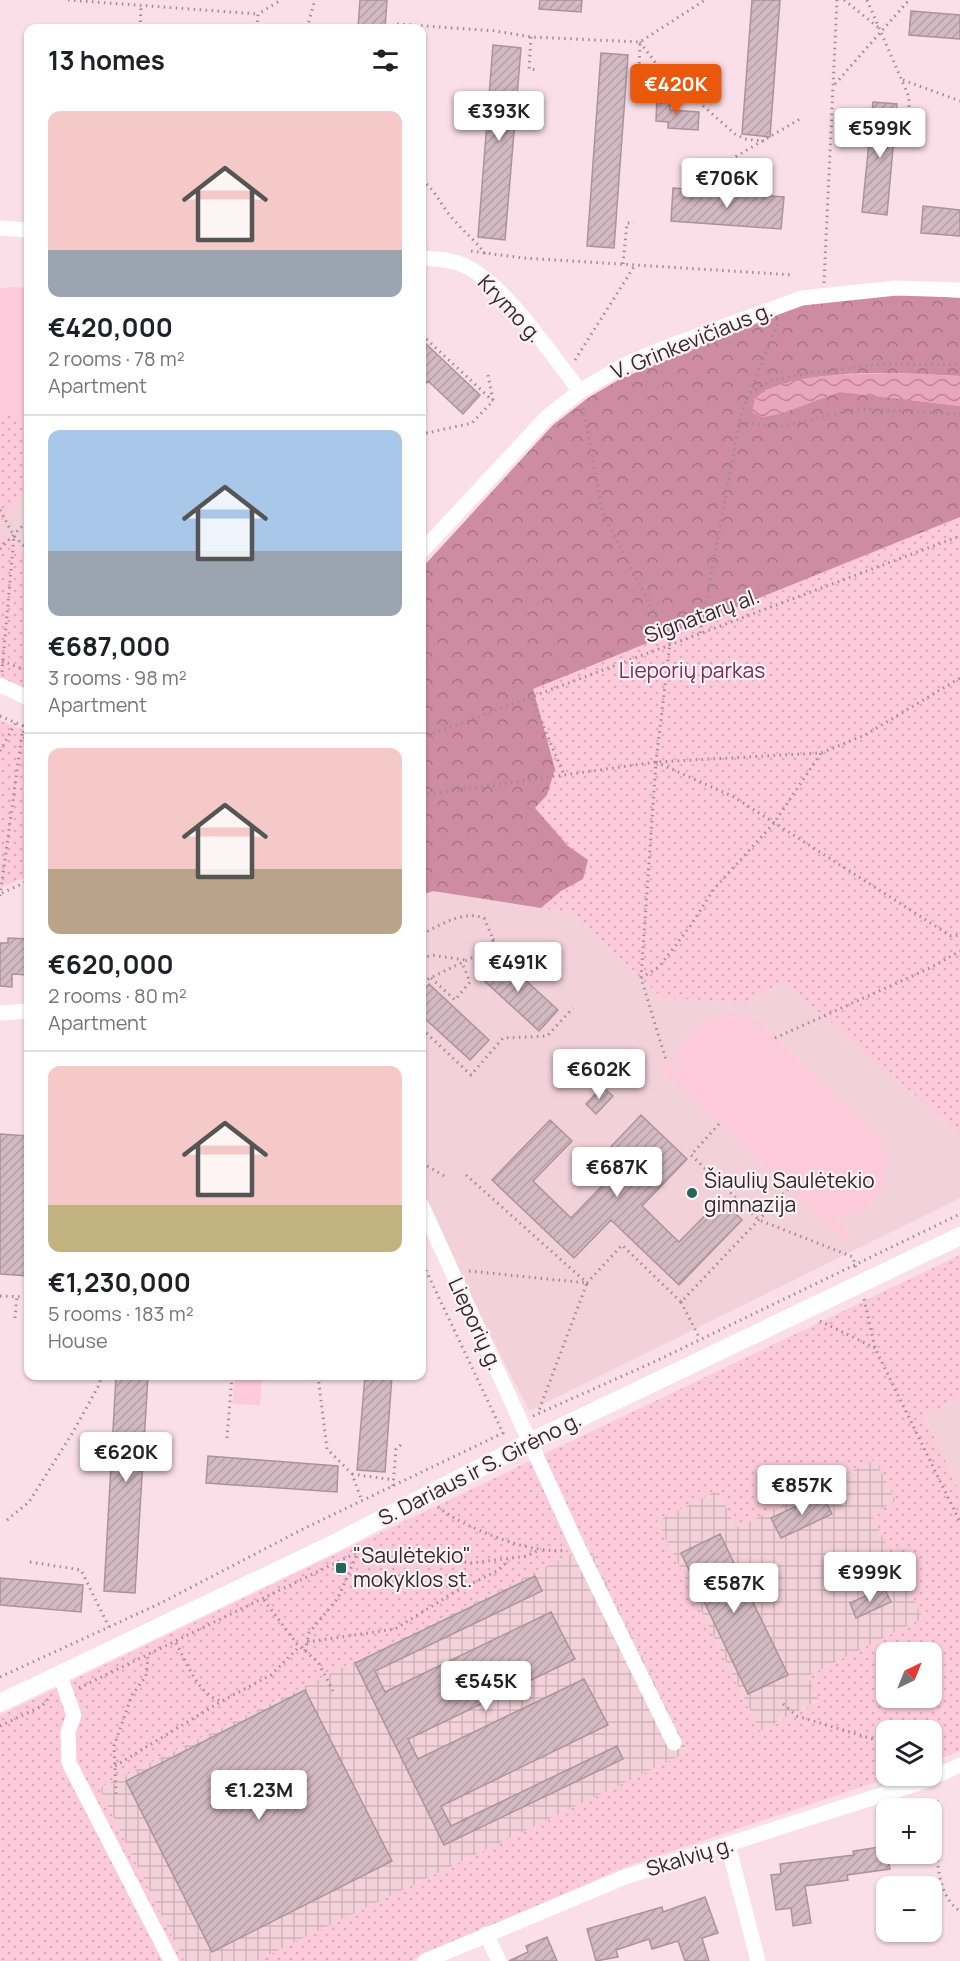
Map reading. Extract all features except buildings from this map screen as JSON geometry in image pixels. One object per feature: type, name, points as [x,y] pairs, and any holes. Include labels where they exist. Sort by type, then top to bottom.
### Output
[{"type":"street","points":[[0,228],[24,230]]},
{"type":"street","name":"Krymo g.","points":[[426,258],[455,262],[488,282],[505,298],[580,391]]},
{"type":"street","name":"V. Grinkevičiaus g.","points":[[426,547],[547,417],[580,391],[624,365],[785,303],[824,295],[896,288],[960,290]]},
{"type":"street","points":[[1,685],[24,696]]},
{"type":"street","points":[[0,1013],[24,1011]]},
{"type":"street","name":"Lieporių g.","points":[[426,1215],[532,1441],[577,1545],[674,1743]]},
{"type":"street","name":"S. Dariaus ir S. Girėno g.","points":[[0,1702],[148,1630],[247,1586],[532,1441],[960,1236]]},
{"type":"street","points":[[58,1673],[74,1715],[68,1732],[69,1763],[171,1961]]},
{"type":"street","name":"Skalvių g.","points":[[425,1961],[624,1877],[925,1781],[960,1765]]},
{"type":"street","points":[[728,1845],[758,1961]]},
{"type":"street","points":[[486,1934],[499,1961]]},
{"type":"path","points":[[68,0],[258,14],[281,0]]},
{"type":"path","points":[[308,24],[315,0]]},
{"type":"path","points":[[426,26],[496,31],[531,37],[640,42],[705,0]]},
{"type":"path","points":[[824,295],[837,0]]},
{"type":"path","points":[[844,0],[881,30]]},
{"type":"path","points":[[867,0],[909,97],[909,127]]},
{"type":"path","points":[[833,85],[909,0]]},
{"type":"path","points":[[140,24],[141,7]]},
{"type":"path","points":[[257,24],[258,14]]},
{"type":"path","points":[[531,37],[529,69],[539,70]]},
{"type":"path","points":[[640,42],[638,89],[649,94]]},
{"type":"path","points":[[640,42],[658,66],[735,134],[745,139],[764,141]]},
{"type":"path","points":[[903,80],[960,101]]},
{"type":"path","points":[[720,179],[723,164],[800,118]]},
{"type":"path","points":[[426,183],[436,192],[439,201],[485,254]]},
{"type":"path","points":[[623,264],[627,223],[634,223]]},
{"type":"path","points":[[465,250],[485,254],[794,275]]},
{"type":"path","points":[[567,374],[636,265]]},
{"type":"path","points":[[700,633],[739,422],[785,303]]},
{"type":"path","points":[[426,339],[493,401]]},
{"type":"path","points":[[749,394],[770,381],[804,374],[881,364],[960,365]]},
{"type":"path","points":[[488,375],[493,401]]},
{"type":"path","points":[[580,391],[603,514],[670,643],[656,762],[641,978],[666,1060]]},
{"type":"path","points":[[427,433],[472,423],[493,401]]},
{"type":"path","points":[[739,422],[777,428],[857,409],[960,414]]},
{"type":"path","points":[[0,510],[14,536],[24,546]]},
{"type":"path","points":[[0,549],[24,525]]},
{"type":"path","points":[[1,685],[1,660],[14,536]]},
{"type":"path","name":"Signatarų al.","points":[[426,737],[960,536]]},
{"type":"path","points":[[1,660],[24,669]]},
{"type":"path","points":[[426,794],[656,762],[821,753],[865,735],[960,678]]},
{"type":"path","points":[[532,698],[564,775]]},
{"type":"path","points":[[0,716],[23,725],[0,894],[24,883]]},
{"type":"path","points":[[0,751],[16,722]]},
{"type":"path","points":[[22,734],[24,744]]},
{"type":"path","points":[[641,978],[659,967],[689,928],[714,889],[774,823],[821,753]]},
{"type":"path","points":[[656,762],[734,797],[951,936],[960,935]]},
{"type":"path","points":[[426,932],[449,920],[476,915],[484,918],[493,939],[515,960],[529,965]]},
{"type":"path","points":[[426,980],[492,948],[493,939]]},
{"type":"path","points":[[774,1038],[930,968],[960,951]]},
{"type":"path","points":[[426,957],[430,955],[467,960]]},
{"type":"path","points":[[431,978],[455,1000],[471,982],[462,963]]},
{"type":"path","points":[[426,1033],[471,1075],[503,1038],[547,1036],[573,1008]]},
{"type":"path","points":[[719,1124],[691,1155],[759,1220],[853,1257],[874,1348],[960,1522]]},
{"type":"path","points":[[426,1165],[448,1178]]},
{"type":"path","points":[[466,1175],[587,1283]]},
{"type":"path","points":[[681,1302],[788,1189]]},
{"type":"path","points":[[0,1677],[109,1627],[503,1433],[521,1421],[700,1339],[960,1214]]},
{"type":"path","points":[[532,1441],[537,1414],[587,1283],[622,1245],[681,1302],[700,1339]]},
{"type":"path","points":[[450,1269],[587,1283]]},
{"type":"path","points":[[426,1270],[503,1433]]},
{"type":"path","points":[[0,1296],[24,1297]]},
{"type":"path","points":[[15,1318],[17,1296]]},
{"type":"path","points":[[801,1312],[874,1348]]},
{"type":"path","points":[[7,1520],[29,1502],[73,1432],[100,1380]]},
{"type":"path","points":[[227,1438],[232,1380]]},
{"type":"path","points":[[318,1380],[327,1449],[352,1474],[362,1501]]},
{"type":"path","points":[[393,1486],[396,1449],[404,1442]]},
{"type":"path","points":[[352,1474],[394,1480]]},
{"type":"path","points":[[424,1496],[442,1511],[481,1530],[525,1546],[559,1552],[577,1545]]},
{"type":"path","points":[[0,1726],[42,1706],[50,1696],[74,1690],[148,1657],[358,1552],[400,1560],[448,1559],[471,1563],[527,1556],[542,1549]]},
{"type":"path","points":[[305,1651],[309,1633],[347,1582],[358,1552]]},
{"type":"path","points":[[307,1642],[395,1629],[453,1593],[497,1571],[510,1559]]},
{"type":"path","points":[[30,1562],[81,1570],[109,1627]]},
{"type":"path","points":[[247,1586],[264,1600],[300,1646],[318,1662],[333,1691]]},
{"type":"path","points":[[116,1794],[114,1746],[132,1695],[146,1676],[148,1630]]},
{"type":"path","points":[[176,1643],[192,1669],[197,1684],[212,1699],[222,1701]]},
{"type":"path","points":[[115,1766],[222,1701],[271,1675],[300,1646]]},
{"type":"path","points":[[783,1704],[797,1716],[876,1740]]},
{"type":"path","points":[[938,1864],[946,1892],[954,1908],[960,1911]]},
{"type":"shaded area","points":[[24,492],[24,553],[0,531],[0,523]]},
{"type":"shaded area","name":"Šiaulių Saulėtekio gimnazija","points":[[433,891],[573,913],[662,998],[747,1002],[783,980],[960,1134],[960,1198],[529,1411],[462,1279],[426,1197],[426,894]]},
{"type":"shaded area","points":[[960,1398],[960,1492],[924,1416]]},
{"type":"shaded area","points":[[875,1459],[896,1501],[872,1514],[923,1618],[808,1676],[819,1700],[760,1731],[657,1521],[718,1490],[736,1528]]},
{"type":"shaded area","points":[[589,1545],[688,1752],[256,1961],[184,1961],[99,1788]]},
{"type":"green space","points":[[24,288],[24,419],[0,413],[0,289]]},
{"type":"green space","points":[[911,294],[960,298],[960,376],[861,373],[811,378],[764,391],[826,396],[840,392],[960,406],[960,517],[533,689],[555,769],[547,795],[535,808],[568,846],[588,860],[583,879],[561,891],[541,908],[433,891],[426,894],[426,564],[553,425],[588,398],[620,379],[802,305],[849,296]]},
{"type":"green space","name":"Lieporių parkas","points":[[960,298],[960,1134],[783,981],[747,1002],[662,998],[573,913],[433,891],[426,894],[426,564],[553,425],[588,398],[620,379],[662,361]]},
{"type":"green space","points":[[0,413],[24,419],[24,492],[0,523]]},
{"type":"green space","points":[[0,531],[24,553],[24,689],[0,679]]},
{"type":"green space","points":[[0,720],[24,730],[24,878],[0,888]]},
{"type":"green space","points":[[736,1013],[758,1022],[883,1141],[886,1171],[883,1187],[874,1200],[856,1213],[832,1216],[849,1233],[844,1240],[659,1068],[666,1061],[677,1070],[683,1045],[694,1029],[711,1019]]},
{"type":"green space","points":[[960,1255],[960,1398],[924,1416],[960,1492],[960,1751],[942,1758],[942,1720],[876,1720],[876,1782],[625,1867],[410,1961],[256,1961],[688,1752],[589,1545],[99,1788],[184,1961],[0,1961],[0,1715]],"holes":[[[875,1460],[896,1501],[871,1514],[923,1618],[808,1676],[819,1701],[760,1731],[657,1521],[718,1490],[736,1528]]]},
{"type":"green space","points":[[235,1380],[262,1380],[260,1405],[232,1404]]},
{"type":"water","points":[[890,373],[960,376],[960,406],[840,392],[780,414],[763,417],[752,413],[755,398],[785,383],[820,376]]},
{"type":"place","name":"Šiaulių Saulėtekio gimnazija","points":[[692,1193]]},
{"type":"place","name":"\"Saulėtekio\" mokyklos st.","points":[[341,1568]]}]
